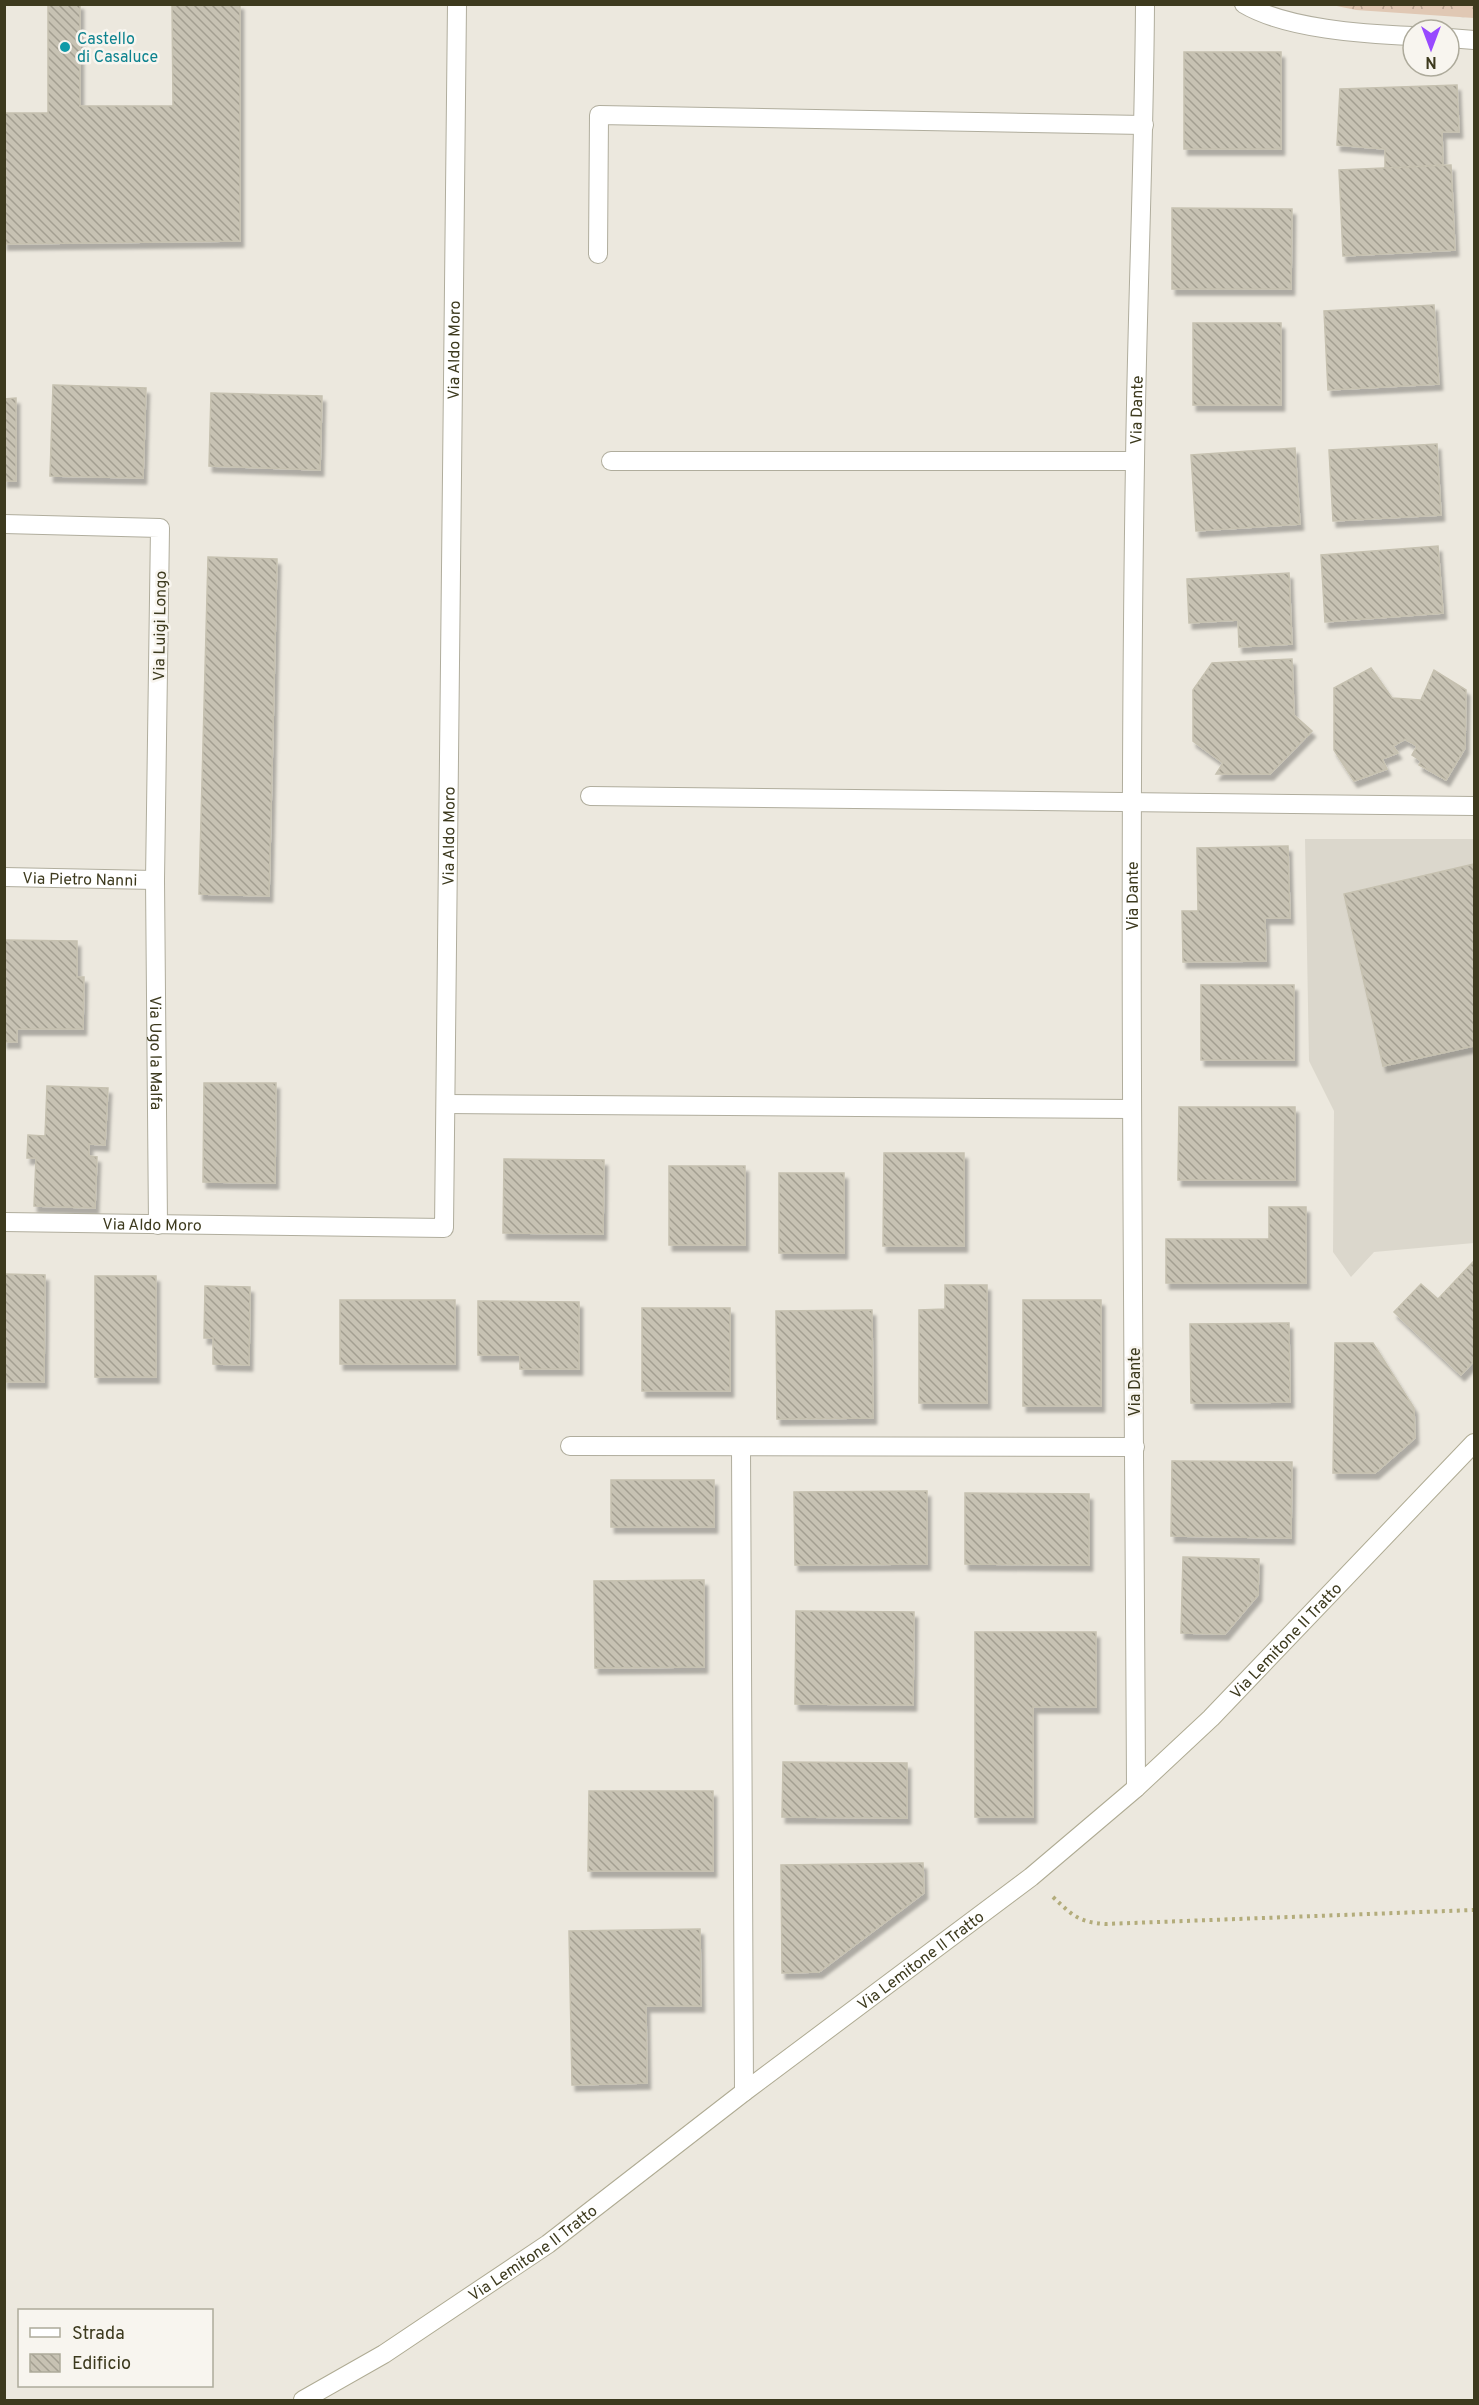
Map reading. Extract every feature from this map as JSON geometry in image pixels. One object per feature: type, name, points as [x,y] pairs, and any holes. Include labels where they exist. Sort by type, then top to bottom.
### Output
[{"type":"street","name":"Via Aldo Moro","points":[[4,1222],[444,1228],[457,4]]},
{"type":"street","name":"Via Dante","points":[[1136,1788],[1132,1108],[1135,461],[1145,4]]},
{"type":"street","points":[[1244,4],[1279,18],[1330,29],[1401,35]]},
{"type":"street","points":[[598,254],[599,115],[1144,125]]},
{"type":"street","points":[[610,461],[1135,461]]},
{"type":"street","name":"Via Luigi Longo","points":[[4,524],[160,528],[155,880]]},
{"type":"street","points":[[590,796],[1474,806]]},
{"type":"street","name":"Via Pietro Nanni","points":[[4,876],[155,880]]},
{"type":"street","name":"Via Ugo la Malfa","points":[[155,880],[158,1225]]},
{"type":"street","points":[[447,1104],[1132,1108]]},
{"type":"street","name":"Via Lemitone II Tratto","points":[[303,2400],[384,2354],[548,2244],[744,2092],[1031,1877],[1136,1788],[1211,1718],[1474,1443]]},
{"type":"street","points":[[570,1446],[1135,1447]]},
{"type":"street","points":[[741,1447],[744,2092]]},
{"type":"path","points":[[1031,1877],[1070,1913],[1085,1922],[1105,1924],[1474,1910]]},
{"type":"shaded area","points":[[1305,839],[1474,839],[1474,1243],[1374,1252],[1351,1277],[1333,1252],[1334,1111],[1309,1061]]},
{"type":"green space","points":[[1332,5],[1474,5],[1474,18],[1356,10]]},
{"type":"building","points":[[48,4],[80,4],[80,106],[173,106],[172,4],[240,4],[240,241],[4,244],[4,113],[48,113]]},
{"type":"building","points":[[1184,52],[1281,52],[1281,149],[1184,149]]},
{"type":"building","points":[[1457,85],[1459,132],[1442,132],[1443,165],[1385,168],[1385,149],[1337,145],[1340,89]]},
{"type":"building","points":[[1451,165],[1455,250],[1343,256],[1339,170]]},
{"type":"building","points":[[1172,208],[1292,209],[1291,289],[1172,289]]},
{"type":"building","points":[[1434,305],[1439,384],[1328,390],[1324,311]]},
{"type":"building","points":[[1193,323],[1281,323],[1281,405],[1193,405]]},
{"type":"building","points":[[53,385],[146,388],[143,478],[50,476]]},
{"type":"building","points":[[211,393],[322,396],[320,470],[209,466]]},
{"type":"building","points":[[16,398],[16,481],[4,481],[4,399]]},
{"type":"building","points":[[1437,444],[1441,515],[1333,521],[1329,450]]},
{"type":"building","points":[[1295,448],[1300,524],[1196,531],[1191,455]]},
{"type":"building","points":[[1438,546],[1443,613],[1325,622],[1321,555]]},
{"type":"building","points":[[208,557],[277,559],[269,896],[199,894]]},
{"type":"building","points":[[1289,573],[1292,644],[1239,647],[1238,620],[1189,623],[1187,579]]},
{"type":"building","points":[[1292,659],[1294,715],[1312,731],[1270,774],[1216,774],[1223,763],[1193,741],[1193,690],[1212,663]]},
{"type":"building","points":[[1371,668],[1392,698],[1421,700],[1434,670],[1466,690],[1465,748],[1446,780],[1419,765],[1421,761],[1412,755],[1417,746],[1405,739],[1393,746],[1398,753],[1382,759],[1387,769],[1354,781],[1334,750],[1334,688]]},
{"type":"building","points":[[1288,846],[1290,918],[1265,918],[1266,961],[1183,962],[1182,911],[1198,911],[1197,848]]},
{"type":"building","points":[[1474,864],[1474,1046],[1383,1066],[1344,894]]},
{"type":"building","points":[[4,940],[77,941],[77,977],[84,977],[83,1029],[17,1029],[17,1042],[4,1042]]},
{"type":"building","points":[[1201,985],[1294,985],[1294,1060],[1201,1060]]},
{"type":"building","points":[[204,1083],[276,1083],[275,1183],[203,1182]]},
{"type":"building","points":[[47,1086],[108,1088],[105,1145],[89,1144],[89,1156],[97,1157],[95,1208],[34,1206],[36,1158],[27,1158],[28,1135],[45,1136]]},
{"type":"building","points":[[1179,1107],[1295,1107],[1295,1180],[1178,1180]]},
{"type":"building","points":[[884,1153],[964,1153],[964,1246],[883,1246]]},
{"type":"building","points":[[504,1159],[604,1160],[603,1234],[503,1233]]},
{"type":"building","points":[[669,1166],[745,1166],[745,1245],[669,1245]]},
{"type":"building","points":[[779,1173],[844,1173],[844,1253],[779,1253]]},
{"type":"building","points":[[1269,1207],[1306,1207],[1306,1283],[1166,1283],[1166,1239],[1269,1239]]},
{"type":"building","points":[[1474,1261],[1474,1361],[1461,1375],[1394,1312],[1421,1284],[1438,1299]]},
{"type":"building","points":[[4,1274],[45,1275],[44,1382],[4,1382]]},
{"type":"building","points":[[95,1276],[156,1276],[156,1377],[95,1377]]},
{"type":"building","points":[[945,1285],[987,1285],[987,1403],[919,1403],[919,1310],[945,1309]]},
{"type":"building","points":[[205,1286],[250,1287],[249,1365],[213,1364],[213,1338],[204,1338]]},
{"type":"building","points":[[340,1300],[455,1300],[455,1364],[340,1364]]},
{"type":"building","points":[[1023,1300],[1101,1300],[1101,1406],[1023,1406]]},
{"type":"building","points":[[478,1301],[579,1302],[579,1369],[520,1369],[520,1355],[478,1355]]},
{"type":"building","points":[[642,1308],[730,1308],[730,1391],[642,1391]]},
{"type":"building","points":[[872,1310],[873,1418],[777,1419],[776,1311]]},
{"type":"building","points":[[1289,1323],[1290,1402],[1191,1403],[1190,1324]]},
{"type":"building","points":[[1335,1343],[1373,1343],[1414,1408],[1415,1438],[1375,1473],[1333,1473]]},
{"type":"building","points":[[1172,1461],[1292,1462],[1291,1538],[1171,1536]]},
{"type":"building","points":[[611,1480],[714,1480],[714,1527],[611,1527]]},
{"type":"building","points":[[927,1491],[927,1564],[795,1565],[794,1492]]},
{"type":"building","points":[[965,1493],[1089,1494],[1089,1565],[965,1564]]},
{"type":"building","points":[[1183,1557],[1259,1559],[1258,1595],[1225,1634],[1181,1633]]},
{"type":"building","points":[[704,1580],[704,1667],[595,1668],[594,1581]]},
{"type":"building","points":[[796,1611],[914,1612],[913,1705],[795,1704]]},
{"type":"building","points":[[975,1632],[1096,1632],[1096,1707],[1033,1707],[1033,1817],[975,1817]]},
{"type":"building","points":[[783,1762],[907,1763],[907,1818],[782,1817]]},
{"type":"building","points":[[589,1791],[713,1791],[713,1871],[588,1871]]},
{"type":"building","points":[[923,1863],[924,1893],[819,1972],[782,1973],[781,1865]]},
{"type":"building","points":[[700,1929],[701,2006],[646,2006],[647,2083],[572,2085],[569,1931]]},
{"type":"place","name":"Castello di Casaluce","points":[[65,47]]}]
